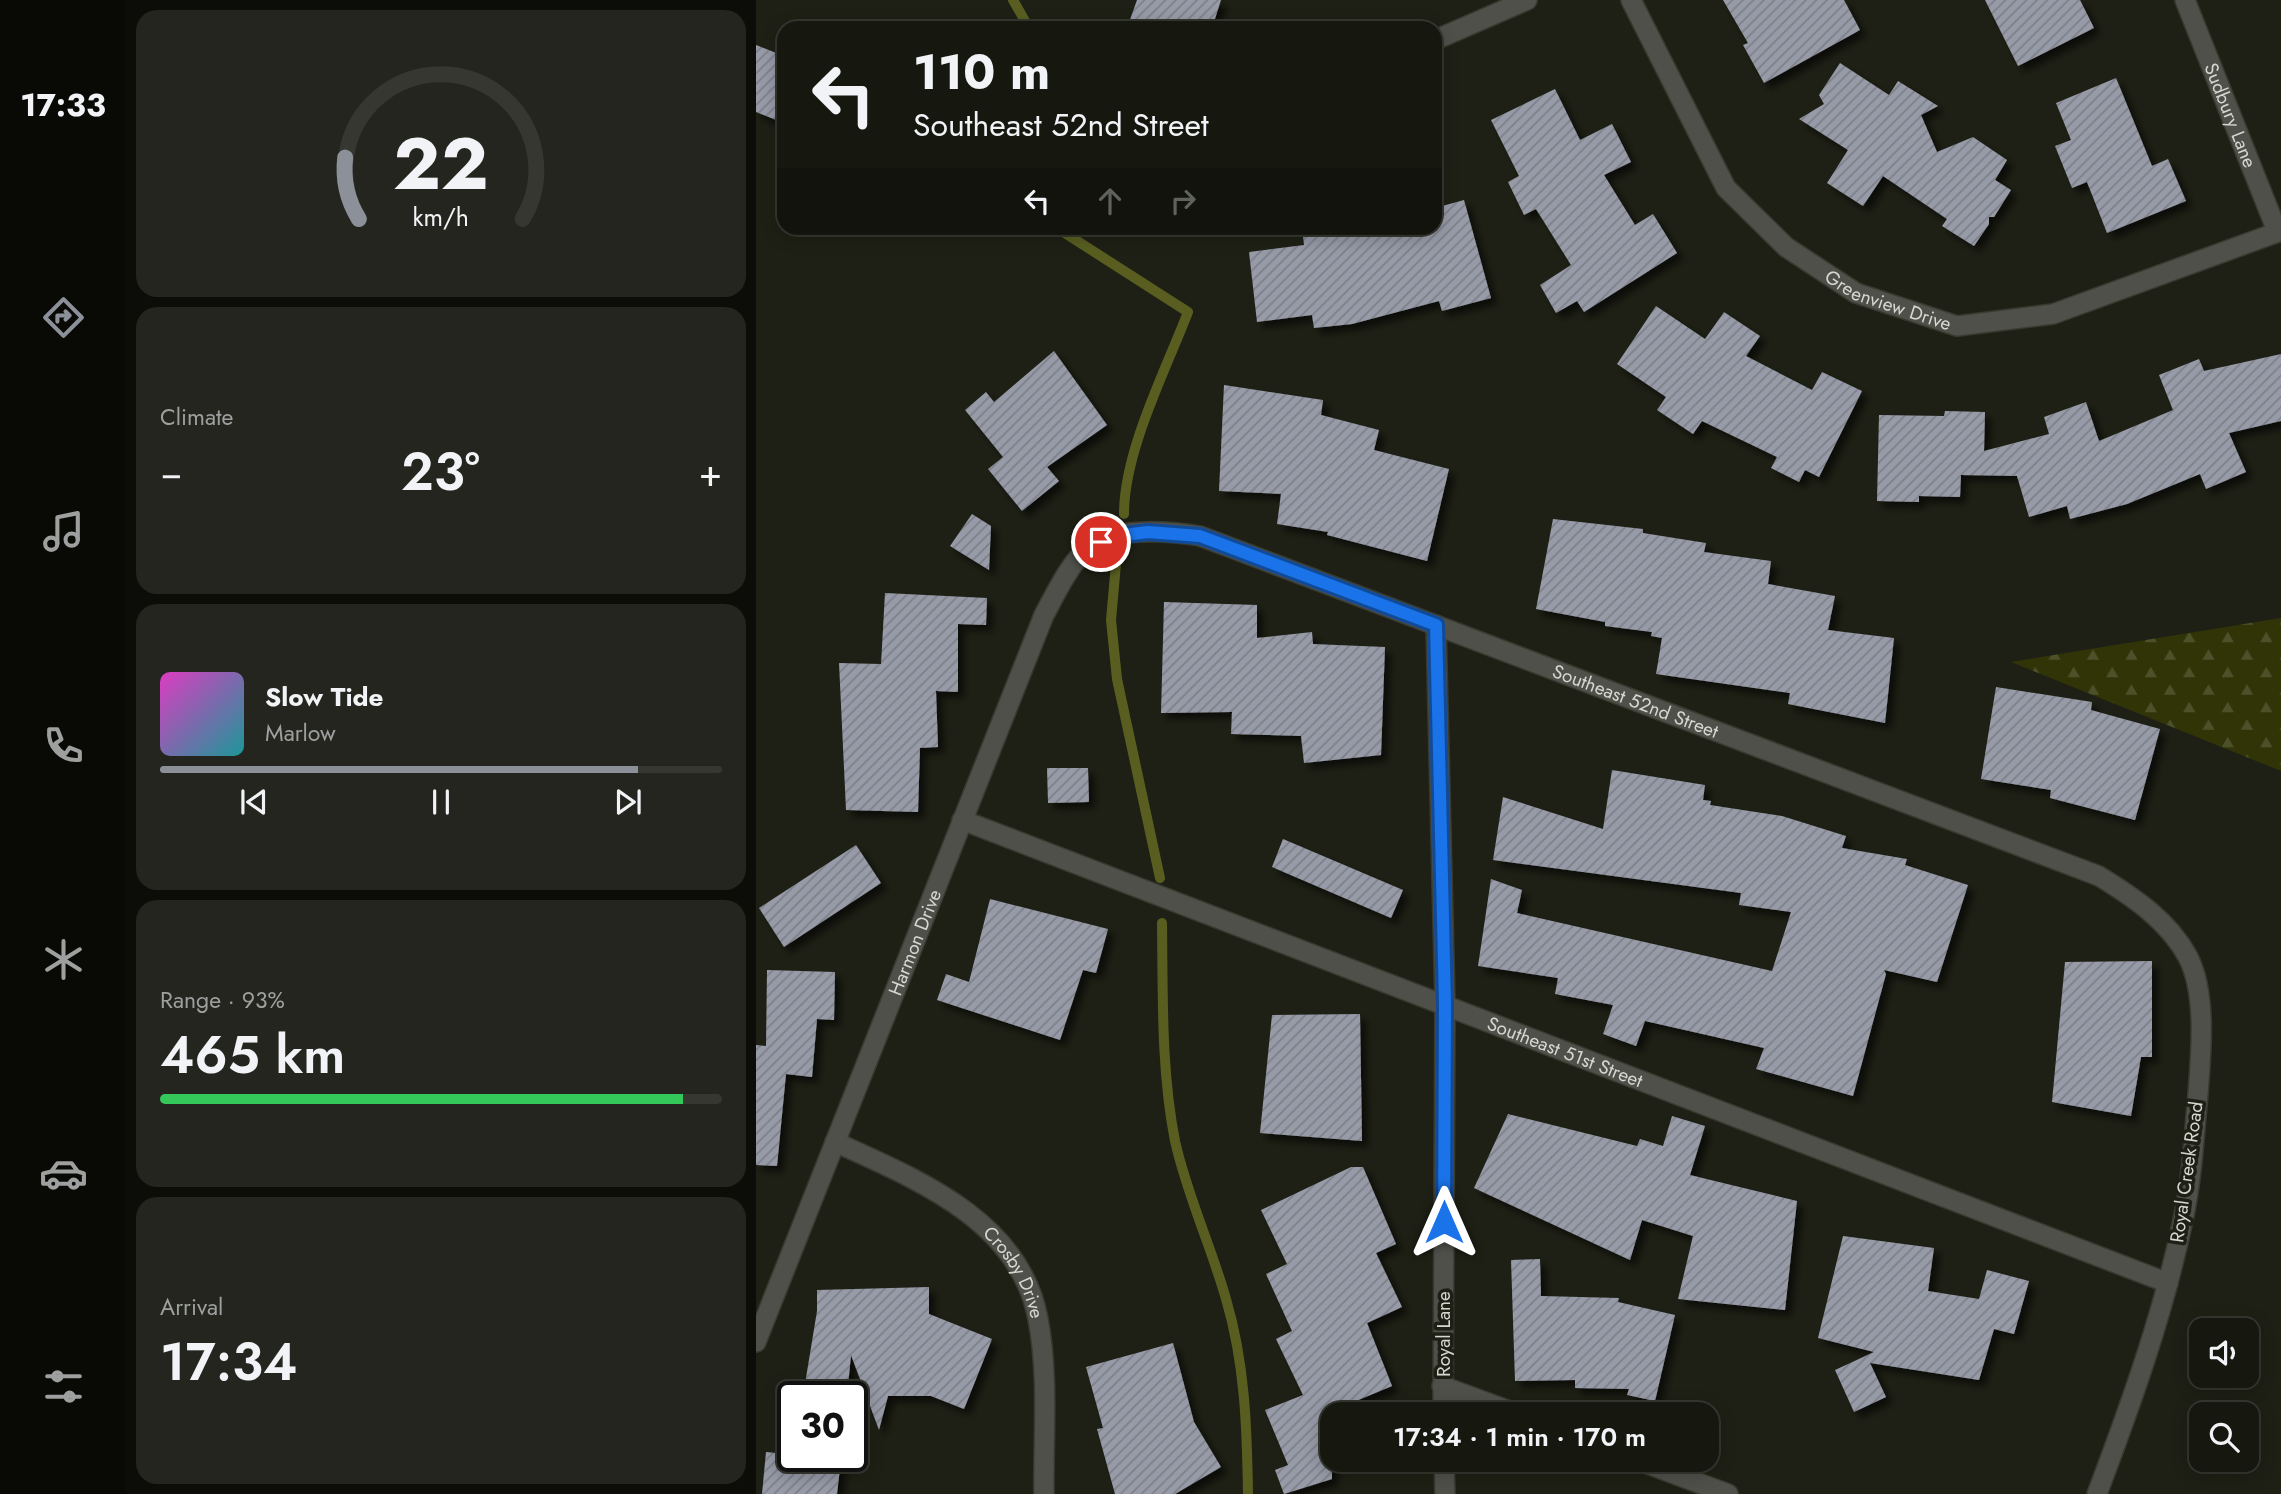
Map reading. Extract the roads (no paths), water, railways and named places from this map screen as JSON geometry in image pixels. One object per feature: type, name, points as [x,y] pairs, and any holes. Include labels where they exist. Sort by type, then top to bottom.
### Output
[{"type":"street","points":[[1442,37],[1527,0]]},
{"type":"street","name":"Greenview Drive","points":[[1631,0],[1726,188],[1786,247],[1856,293],[1957,326],[2053,314],[2279,231]]},
{"type":"street","name":"Sudbury Lane","points":[[2185,0],[2279,231]]},
{"type":"street","name":"Southeast 52nd Street","points":[[1087,548],[1116,536],[1148,532],[1200,536],[2099,876],[2139,900],[2168,930]]},
{"type":"street","name":"Harmon Drive","points":[[756,1342],[1044,615],[1064,577],[1087,548]]},
{"type":"street","name":"Royal Lane","points":[[1436,625],[1445,1004],[1443,1402]]},
{"type":"street","name":"Southeast 51st Street","points":[[962,820],[2168,1283]]},
{"type":"street","name":"Royal Creek Road","points":[[2097,1494],[2143,1373],[2183,1219],[2202,1043],[2197,991],[2189,958],[2168,930]]},
{"type":"street","name":"Crosby Drive","points":[[835,1142],[909,1175],[967,1211],[1011,1256],[1027,1287],[1040,1328],[1043,1352],[1044,1494]]},
{"type":"street","points":[[1443,1385],[1487,1402]]},
{"type":"street","points":[[1444,1472],[1445,1494]]},
{"type":"street","points":[[1669,1472],[1728,1494]]},
{"type":"waterway","points":[[1013,0],[1025,21]]},
{"type":"waterway","points":[[1068,235],[1188,312],[1138,438],[1126,490],[1124,514]]},
{"type":"waterway","points":[[1116,564],[1111,620],[1117,679],[1160,878]]},
{"type":"waterway","points":[[1162,923],[1164,1033],[1170,1114],[1180,1161],[1220,1279],[1237,1347],[1246,1420],[1248,1494]]}]
